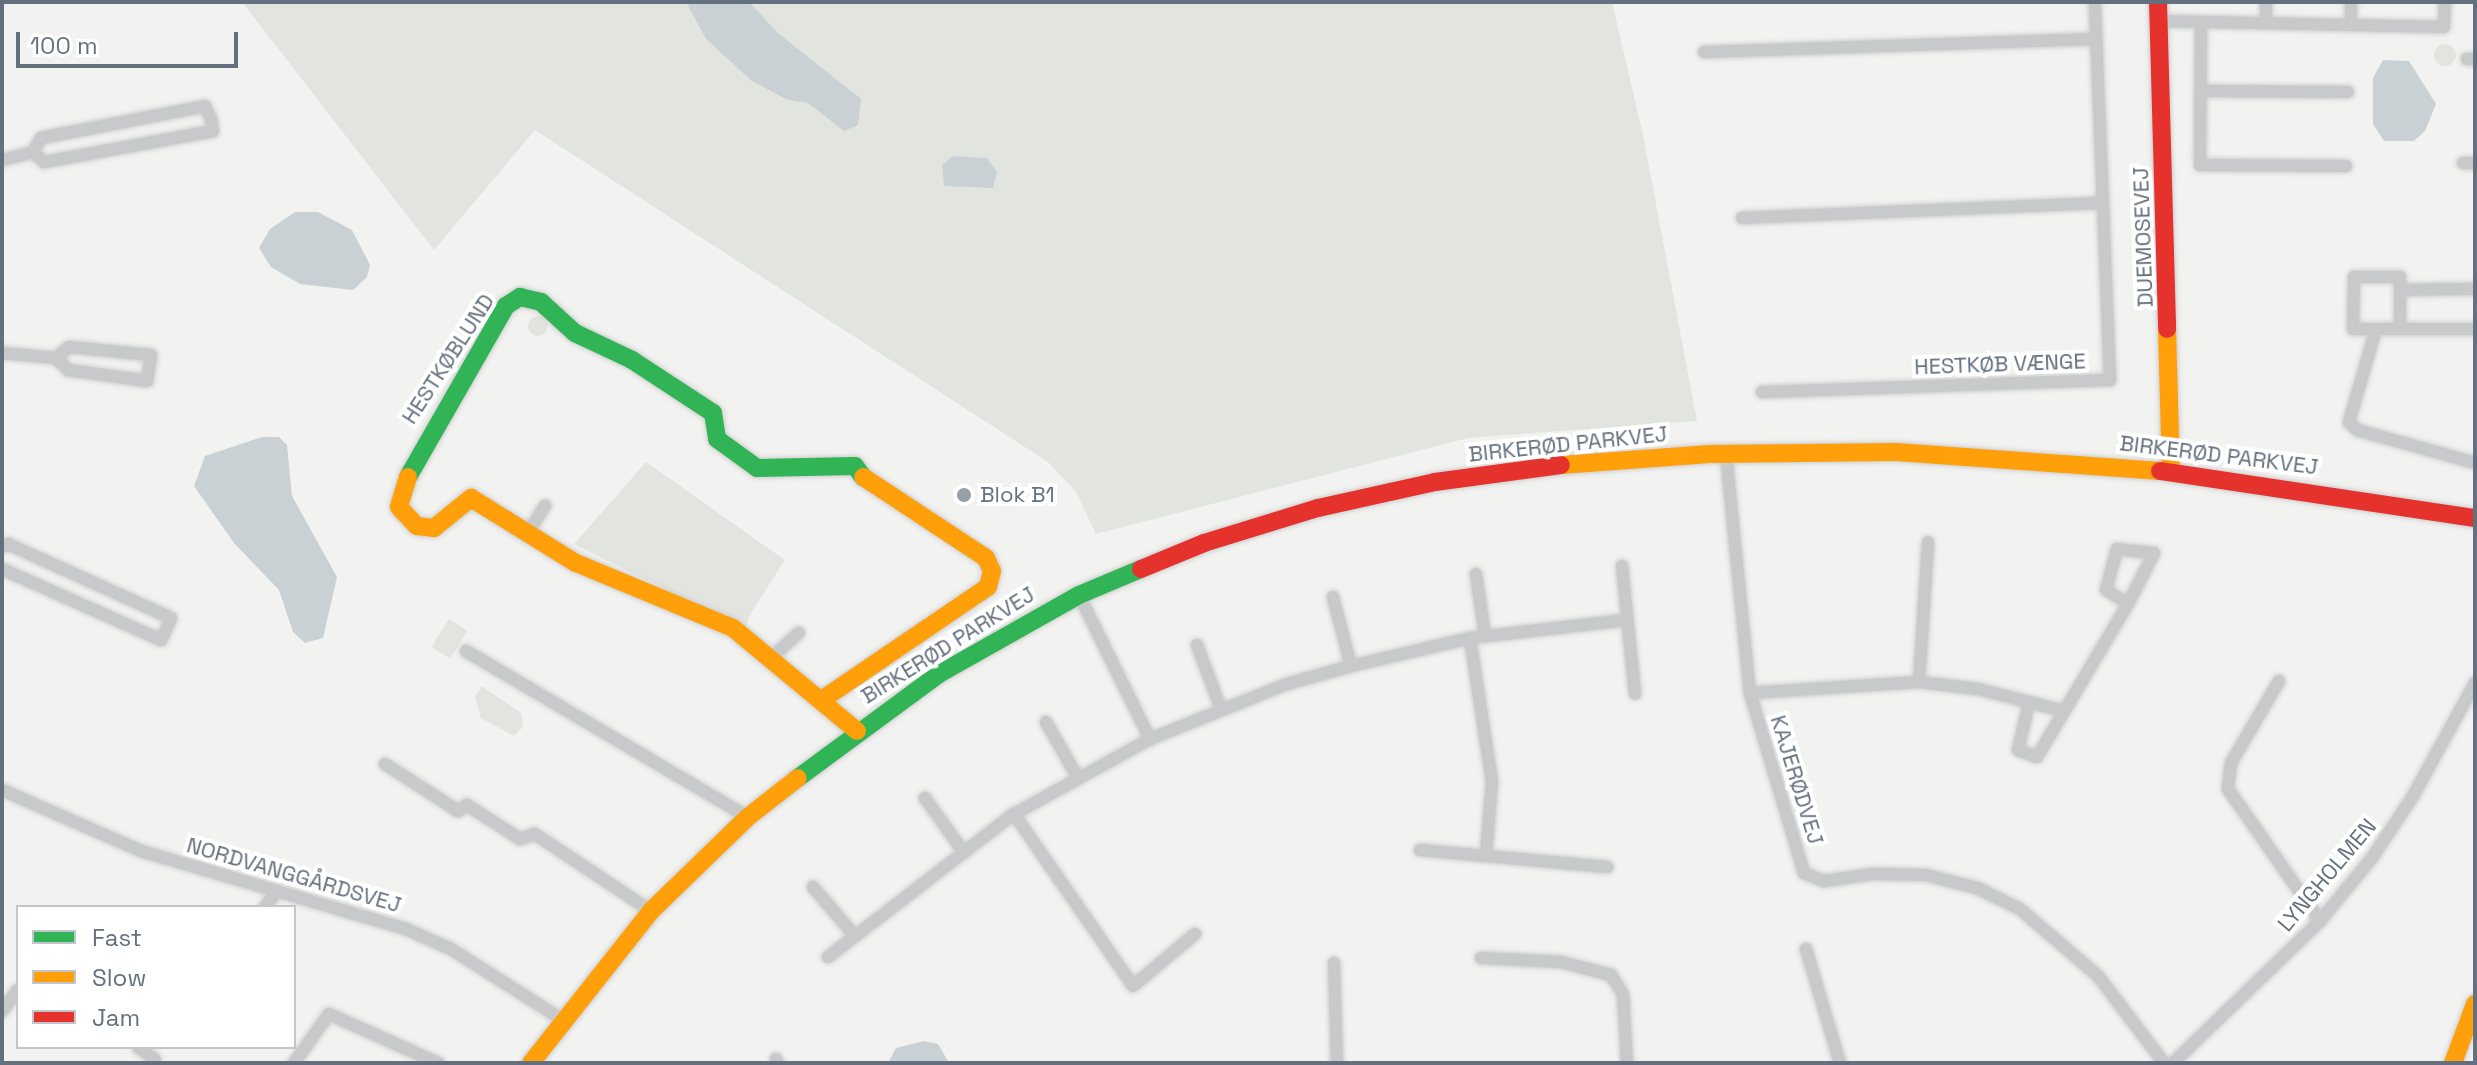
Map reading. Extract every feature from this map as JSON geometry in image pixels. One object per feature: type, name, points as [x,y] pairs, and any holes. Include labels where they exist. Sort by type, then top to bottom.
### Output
[{"type":"street","name":"HESTKØB VÆNGE","points":[[1762,392],[2110,380],[2100,203],[2095,2]]},
{"type":"street","points":[[2266,2],[2266,23]]},
{"type":"street","points":[[2351,2],[2351,25]]},
{"type":"street","points":[[2159,11],[2201,22],[2444,27],[2445,2]]},
{"type":"street","name":"DUEMOSEVEJ","points":[[2159,11],[2171,471]]},
{"type":"street","points":[[2201,22],[2200,165],[2346,166]]},
{"type":"street","points":[[1704,52],[2095,39]]},
{"type":"street","points":[[2201,91],[2348,92]]},
{"type":"street","points":[[2,160],[33,152],[41,138],[205,106],[213,131],[44,162],[33,152]]},
{"type":"street","points":[[1742,218],[2100,203]]},
{"type":"street","points":[[2400,329],[2400,277],[2354,277],[2353,329],[2376,329],[2400,329],[2475,329]]},
{"type":"street","points":[[2400,290],[2475,289]]},
{"type":"street","name":"HESTKØBLUND","points":[[823,699],[988,587],[992,571],[986,558],[869,485],[855,466],[757,468],[717,439],[713,413],[632,360],[575,333],[541,302],[520,297],[506,306],[463,373],[413,462],[399,507],[417,526],[434,528],[471,498],[587,568],[698,609],[772,657],[857,731]]},
{"type":"street","points":[[2376,329],[2349,422],[2357,430],[2475,463]]},
{"type":"street","points":[[2,353],[56,358],[68,370],[147,381],[151,355],[69,347],[56,358]]},
{"type":"street","name":"BIRKERØD PARKVEJ","points":[[531,1063],[651,911],[748,817],[857,731],[939,674],[1079,595],[1204,543],[1318,508],[1421,485],[1564,465],[1726,454],[1896,452],[2171,471],[2475,518]]},
{"type":"street","name":"KAJERØDVEJ","points":[[1726,454],[1750,693],[1804,873],[1824,881],[1926,875],[1977,888],[2020,909],[2098,976],[2164,1063]]},
{"type":"street","points":[[528,533],[545,506]]},
{"type":"street","points":[[1919,682],[1928,542]]},
{"type":"street","points":[[2,547],[8,544],[171,618],[161,640],[2,569]]},
{"type":"street","points":[[2029,703],[2018,750],[2037,757],[2128,604],[2154,553],[2117,549],[2106,590],[2128,604]]},
{"type":"street","points":[[1622,566],[1635,693]]},
{"type":"street","points":[[1476,574],[1485,636]]},
{"type":"street","points":[[1079,595],[1150,739]]},
{"type":"street","points":[[1333,597],[1351,666]]},
{"type":"street","points":[[828,957],[1014,814],[1150,739],[1221,709],[1351,666],[1470,638],[1626,620]]},
{"type":"street","points":[[772,657],[799,633]]},
{"type":"street","points":[[1470,638],[1492,781],[1486,856]]},
{"type":"street","points":[[1197,645],[1221,709]]},
{"type":"street","points":[[466,651],[748,817]]},
{"type":"street","points":[[2279,681],[2231,763],[2228,789],[2320,921]]},
{"type":"street","name":"KAJERØDVEJ","points":[[1750,693],[1919,682],[1978,689],[2064,711]]},
{"type":"street","name":"LYNGHOLMEN","points":[[2173,1063],[2320,921],[2372,858],[2413,796],[2475,683]]},
{"type":"street","points":[[1046,722],[1078,778]]},
{"type":"street","points":[[385,764],[458,811],[467,805],[520,839],[535,834],[651,911]]},
{"type":"street","name":"NORDVANGGÅRDSVEJ","points":[[2,790],[141,851],[406,929],[451,949],[563,1020]]},
{"type":"street","points":[[925,798],[963,851]]},
{"type":"street","points":[[1014,814],[1133,986],[1195,934]]},
{"type":"street","points":[[1420,850],[1607,867]]},
{"type":"street","points":[[813,887],[854,935]]},
{"type":"street","points":[[266,905],[277,891]]},
{"type":"street","points":[[1806,949],[1840,1063]]},
{"type":"street","points":[[1481,958],[1561,962],[1611,975],[1623,994],[1627,1063]]},
{"type":"street","points":[[1334,963],[1337,1063]]},
{"type":"street","points":[[2,1011],[16,993]]},
{"type":"street","points":[[2453,1063],[2475,1004]]},
{"type":"street","points":[[294,1063],[329,1014],[438,1063]]},
{"type":"shaded area","points":[[242,2],[1612,2],[1643,135],[1697,421],[1468,438],[1096,534],[1076,492],[1048,462],[535,130],[434,250]]},
{"type":"shaded area","points":[[686,2],[749,2],[778,33],[861,99],[858,125],[844,131],[808,103],[788,100],[752,81],[706,39]]},
{"type":"shaded area","points":[[2445,44],[2453,47],[2456,55],[2453,63],[2445,66],[2437,63],[2434,55],[2437,47]]},
{"type":"shaded area","points":[[2383,60],[2409,61],[2436,104],[2425,131],[2414,141],[2384,141],[2373,124],[2373,78]]},
{"type":"shaded area","points":[[953,156],[987,158],[997,172],[993,188],[944,186],[942,165]]},
{"type":"shaded area","points":[[295,212],[318,212],[352,230],[370,265],[367,277],[353,290],[300,284],[271,267],[259,248],[270,229]]},
{"type":"shaded area","points":[[534,316],[542,316],[548,326],[542,336],[534,336],[528,330],[528,322]]},
{"type":"shaded area","points":[[262,437],[279,437],[287,445],[292,496],[337,577],[323,638],[305,643],[293,632],[279,590],[234,543],[194,486],[205,456]]},
{"type":"shaded area","points":[[646,462],[785,560],[749,616],[746,630],[574,544]]},
{"type":"shaded area","points":[[449,619],[468,631],[450,659],[432,647]]},
{"type":"shaded area","points":[[482,686],[521,713],[523,727],[514,736],[481,718],[475,696]]},
{"type":"shaded area","points":[[924,1041],[938,1044],[949,1063],[888,1063],[896,1048]]},
{"type":"traffic: fast","points":[[408,477],[506,306],[520,297],[541,302],[575,333],[632,360],[713,413],[717,439],[757,468],[855,466],[863,477]]},
{"type":"traffic: fast","points":[[798,778],[939,674],[1079,595],[1141,569]]},
{"type":"traffic: slow","points":[[2167,329],[2171,471]]},
{"type":"traffic: slow","points":[[1561,465],[1710,454],[1896,452],[2160,471]]},
{"type":"traffic: slow","points":[[408,477],[399,507],[417,526],[434,528],[471,498],[576,563],[733,628],[857,731]]},
{"type":"traffic: slow","points":[[823,699],[988,587],[992,571],[986,558],[863,477]]},
{"type":"traffic: slow","points":[[531,1063],[651,911],[748,817],[798,778]]},
{"type":"traffic: slow","points":[[2453,1063],[2475,1004]]},
{"type":"traffic: jam","points":[[2158,2],[2167,329]]},
{"type":"traffic: jam","points":[[1141,569],[1204,543],[1318,508],[1435,482],[1561,465]]},
{"type":"traffic: jam","points":[[2160,471],[2475,518]]},
{"type":"place","name":"Blok B1","points":[[964,495]]}]
